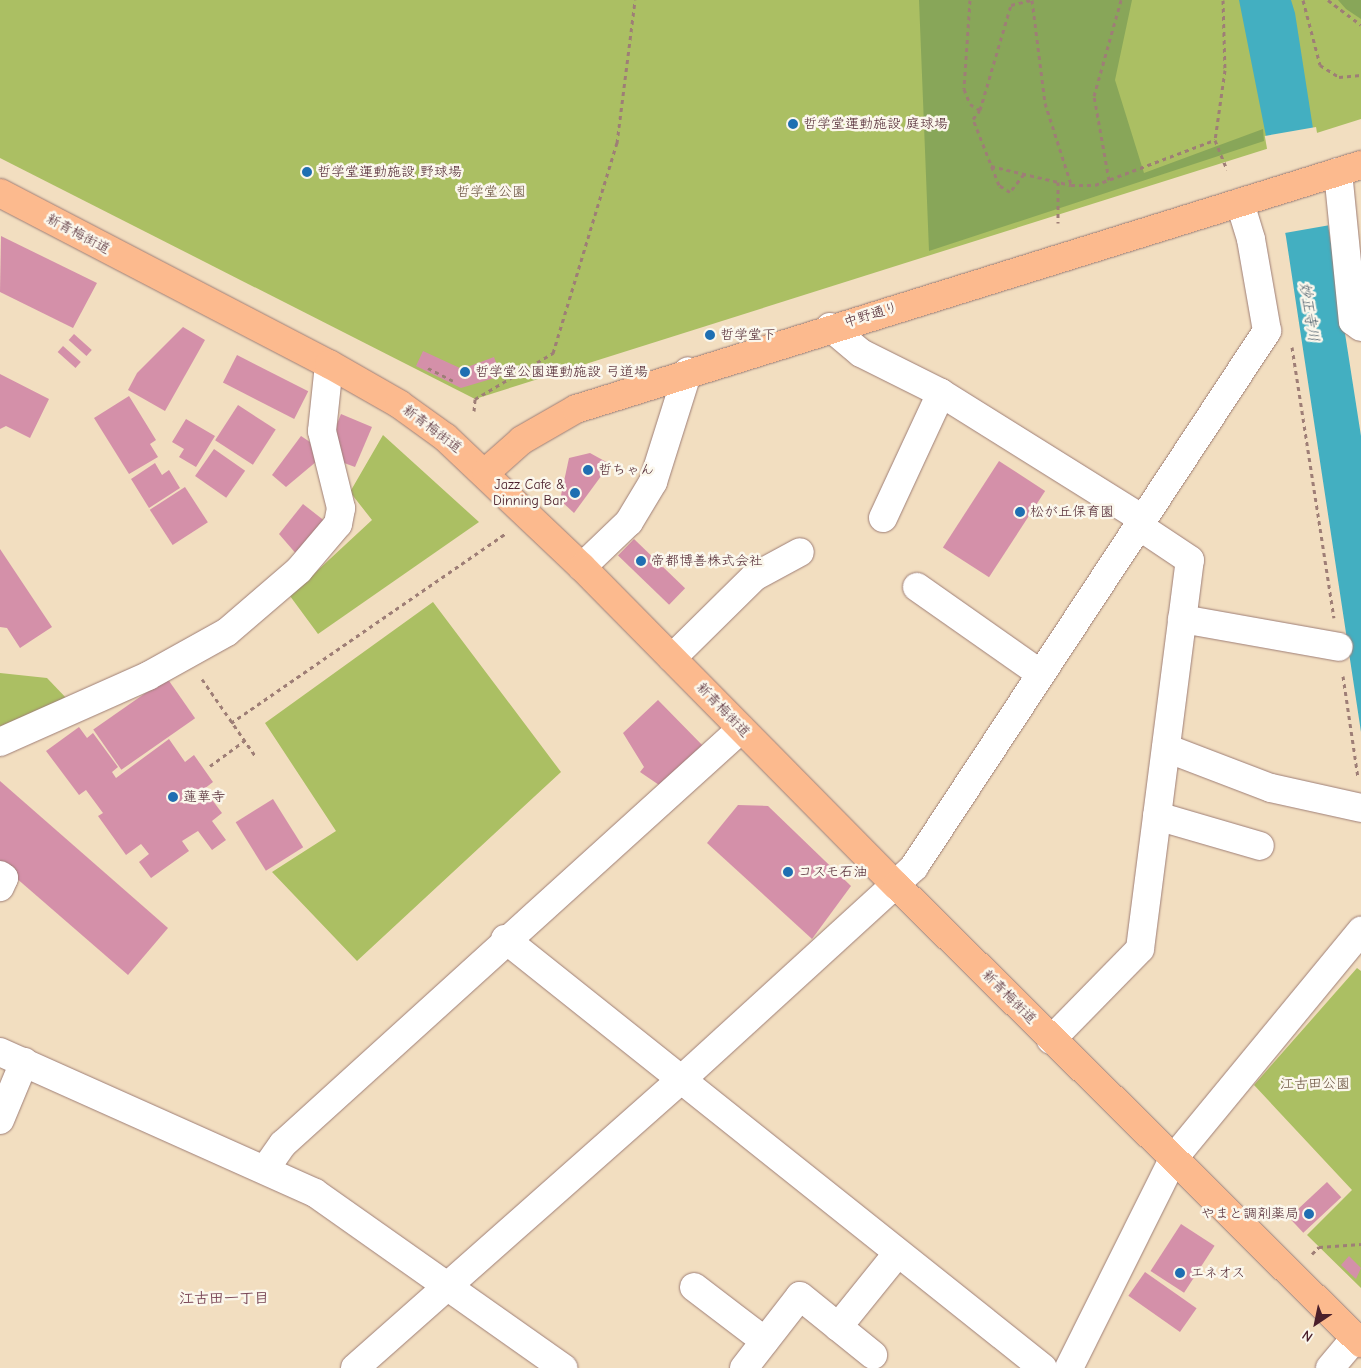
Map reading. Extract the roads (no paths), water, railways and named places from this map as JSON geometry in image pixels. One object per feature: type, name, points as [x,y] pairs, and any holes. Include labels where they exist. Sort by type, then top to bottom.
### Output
[{"type":"main road","name":"中野通り","points":[[486,472],[547,423],[688,371],[1341,172]]},
{"type":"main road","name":"新青梅街道","points":[[0,193],[329,364],[399,404],[486,472],[1051,1040],[1358,1340]]},
{"type":"street","points":[[1341,172],[1353,321],[1361,327]]},
{"type":"street","points":[[355,1368],[681,1080],[914,867],[1267,331],[1251,239],[1240,203]]},
{"type":"street","points":[[830,327],[861,354],[941,393],[1141,522],[1190,560],[1140,949],[1051,1040]]},
{"type":"street","points":[[0,742],[186,655],[257,610],[338,524],[341,508],[322,431],[329,364]]},
{"type":"street","points":[[582,567],[629,522],[653,482],[688,371]]},
{"type":"street","points":[[883,518],[941,393]]},
{"type":"street","points":[[672,658],[754,577],[800,552]]},
{"type":"street","points":[[917,587],[1040,674]]},
{"type":"street","points":[[1182,619],[1338,647]]},
{"type":"street","points":[[266,1168],[282,1144],[741,729]]},
{"type":"street","points":[[1166,748],[1271,788],[1361,808]]},
{"type":"street","points":[[1157,816],[1260,846]]},
{"type":"street","points":[[0,875],[4,878],[0,887]]},
{"type":"street","points":[[1069,1368],[1173,1159],[1361,931]]},
{"type":"street","points":[[506,940],[897,1254],[1044,1368]]},
{"type":"street","points":[[0,1120],[12,1057],[266,1168],[315,1193],[449,1285],[563,1368]]},
{"type":"street","points":[[838,1327],[897,1254]]},
{"type":"street","points":[[694,1287],[765,1342]]},
{"type":"street","points":[[744,1368],[800,1296],[873,1355]]},
{"type":"street","points":[[1330,1368],[1358,1340]]},
{"type":"water","name":"妙正寺川","points":[[1239,0],[1291,0],[1295,13],[1361,436],[1361,732],[1286,237]]},
{"type":"place","name":"哲学堂運動施設 庭球場","points":[[793,124]]},
{"type":"place","name":"哲学堂運動施設 野球場","points":[[307,172]]},
{"type":"place","name":"哲学堂下","points":[[710,335]]},
{"type":"place","name":"哲学堂公園運動施設 弓道場","points":[[465,372]]},
{"type":"place","name":"哲ちゃん","points":[[588,470]]},
{"type":"place","name":"Jazz Cafe & Dinning Bar","points":[[575,493]]},
{"type":"place","name":"松が丘保育園","points":[[1020,512]]},
{"type":"place","name":"帝都博善株式会社","points":[[641,561]]},
{"type":"place","name":"蓮華寺","points":[[173,797]]},
{"type":"place","name":"コスモ石油","points":[[788,872]]},
{"type":"place","name":"やまと調剤薬局","points":[[1309,1214]]},
{"type":"place","name":"エネオス","points":[[1180,1273]]},
{"type":"district","name":"江古田一丁目","points":[[224,1299]]},
{"type":"park label","name":"哲学堂公園","points":[[491,192]]},
{"type":"park label","name":"江古田公園","points":[[1315,1084]]}]
